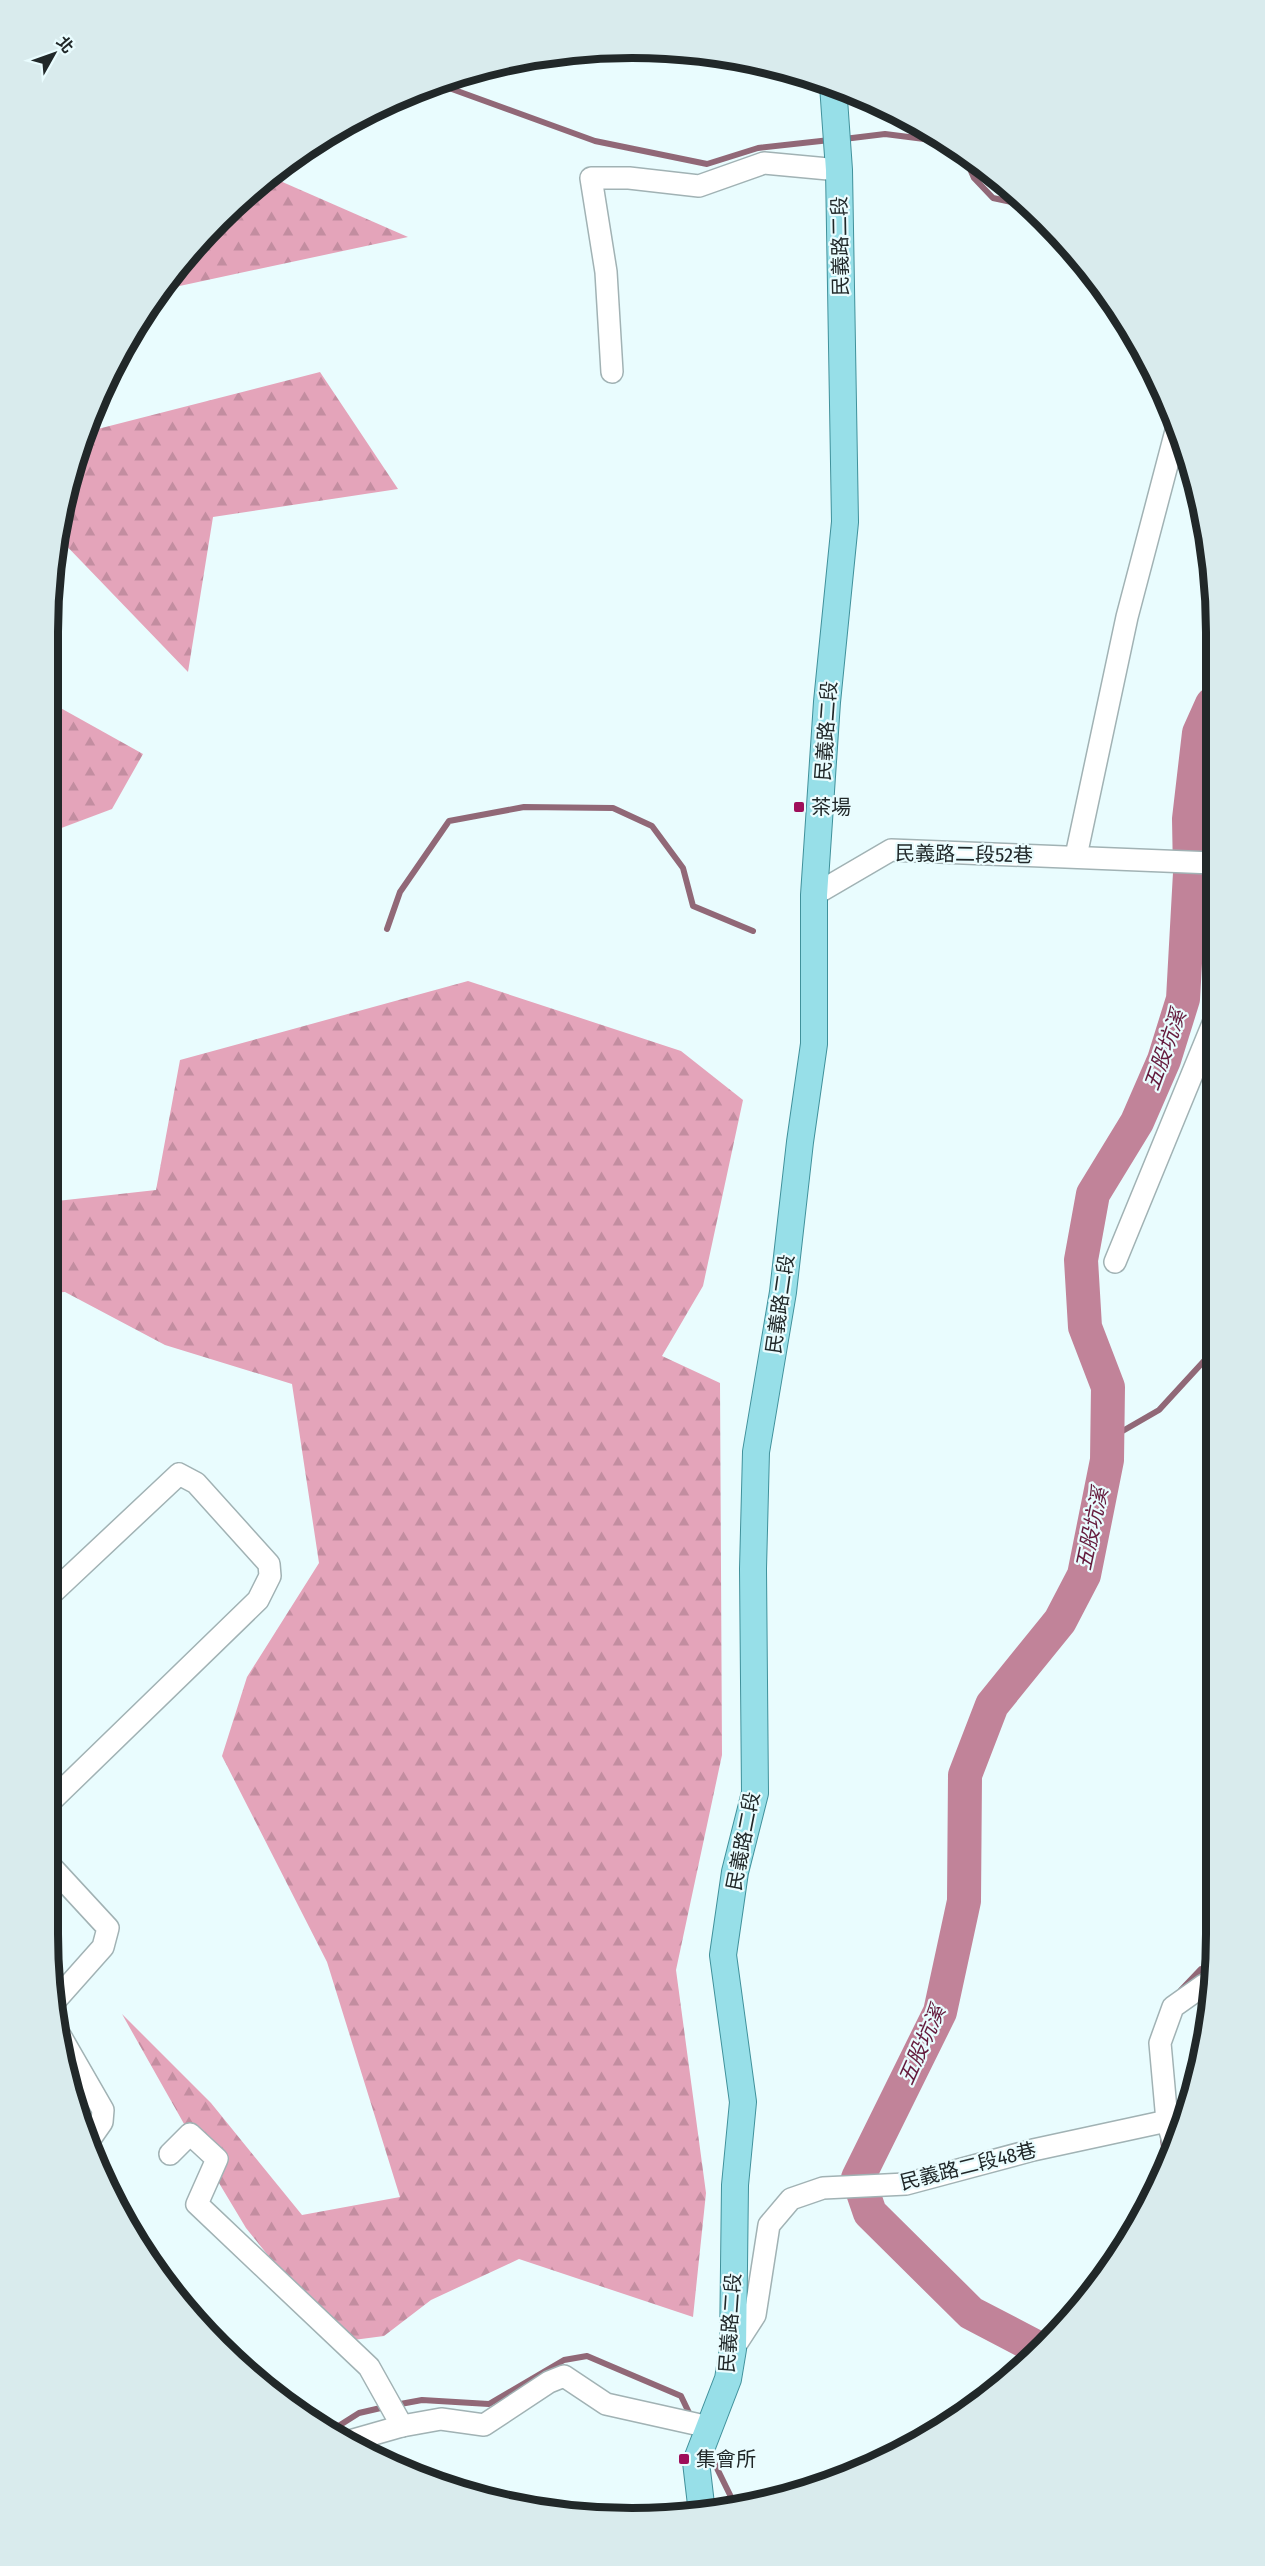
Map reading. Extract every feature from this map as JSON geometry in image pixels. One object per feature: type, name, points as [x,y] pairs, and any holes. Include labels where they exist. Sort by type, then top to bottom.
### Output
[{"type":"main road","name":"民義路二段","points":[[701,2503],[696,2462],[728,2379],[733,2349],[735,2185],[743,2102],[723,1955],[735,1872],[755,1793],[753,1569],[756,1452],[783,1292],[814,1044],[814,895],[827,702],[845,522],[838,161],[834,95]]},
{"type":"street","points":[[612,372],[606,272],[591,178],[629,178],[699,186],[764,163],[838,161]]},
{"type":"street","points":[[1076,856],[1127,617],[1174,442]]},
{"type":"street","name":"民義路二段52巷","points":[[814,895],[891,850],[1206,863]]},
{"type":"street","points":[[1115,1262],[1206,1040]]},
{"type":"street","points":[[58,1588],[179,1474],[196,1482],[269,1564],[270,1576],[258,1600],[58,1794]]},
{"type":"street","points":[[58,1874],[108,1928],[103,1947],[62,1993]]},
{"type":"street","points":[[1171,2132],[1167,2121],[1160,2043],[1173,2007],[1204,1985]]},
{"type":"street","points":[[73,2057],[103,2110],[102,2122],[94,2133]]},
{"type":"street","name":"民義路二段48巷","points":[[733,2349],[755,2315],[769,2225],[791,2199],[823,2188],[906,2184],[1032,2150],[1167,2121]]},
{"type":"street","points":[[170,2154],[190,2134],[217,2159],[196,2204],[369,2367],[402,2426]]},
{"type":"street","points":[[359,2438],[402,2426],[441,2419],[484,2426],[549,2382],[564,2376],[606,2404],[707,2432]]},
{"type":"green space","points":[[279,180],[408,237],[174,287],[227,227]]},
{"type":"green space","points":[[320,372],[398,489],[213,517],[188,672],[65,545],[78,484],[96,429]]},
{"type":"green space","points":[[58,707],[143,754],[112,809],[58,829]]},
{"type":"green space","points":[[468,981],[681,1051],[743,1100],[703,1286],[662,1356],[720,1383],[722,1755],[676,1970],[706,2193],[693,2317],[519,2259],[431,2300],[384,2336],[338,2342],[246,2228],[122,2014],[211,2103],[302,2215],[400,2197],[327,1962],[222,1756],[247,1677],[319,1563],[292,1384],[165,1345],[65,1292],[58,1292],[58,1201],[156,1190],[180,1060]]},
{"type":"waterway","points":[[450,88],[595,141],[707,164],[758,148],[830,140]]},
{"type":"waterway","points":[[844,139],[885,134],[927,139]]},
{"type":"waterway","points":[[970,168],[974,178],[993,198],[1012,202]]},
{"type":"waterway","name":"五股坑溪","points":[[1032,2345],[971,2313],[870,2213],[858,2178],[940,2012],[964,1901],[965,1775],[992,1705],[1060,1621],[1084,1575],[1107,1460],[1108,1387],[1085,1327],[1081,1260],[1093,1194],[1137,1122],[1164,1060],[1183,999],[1190,873],[1189,819],[1199,733],[1206,717]]},
{"type":"waterway","points":[[387,929],[400,892],[449,821],[524,807],[613,808],[652,826],[683,868],[693,906],[753,931]]},
{"type":"waterway","points":[[1107,1440],[1159,1410],[1206,1359]]},
{"type":"waterway","points":[[1181,1990],[1201,1969],[1205,1969]]},
{"type":"waterway","points":[[1163,2140],[1164,2149]]},
{"type":"waterway","points":[[395,2405],[422,2400],[489,2404],[564,2360],[587,2356],[681,2396],[692,2419]]},
{"type":"waterway","points":[[338,2426],[359,2413],[385,2407]]},
{"type":"waterway","points":[[709,2452],[732,2498]]},
{"type":"place","name":"茶場","points":[[799,807]]},
{"type":"place","name":"集會所","points":[[684,2459]]}]
